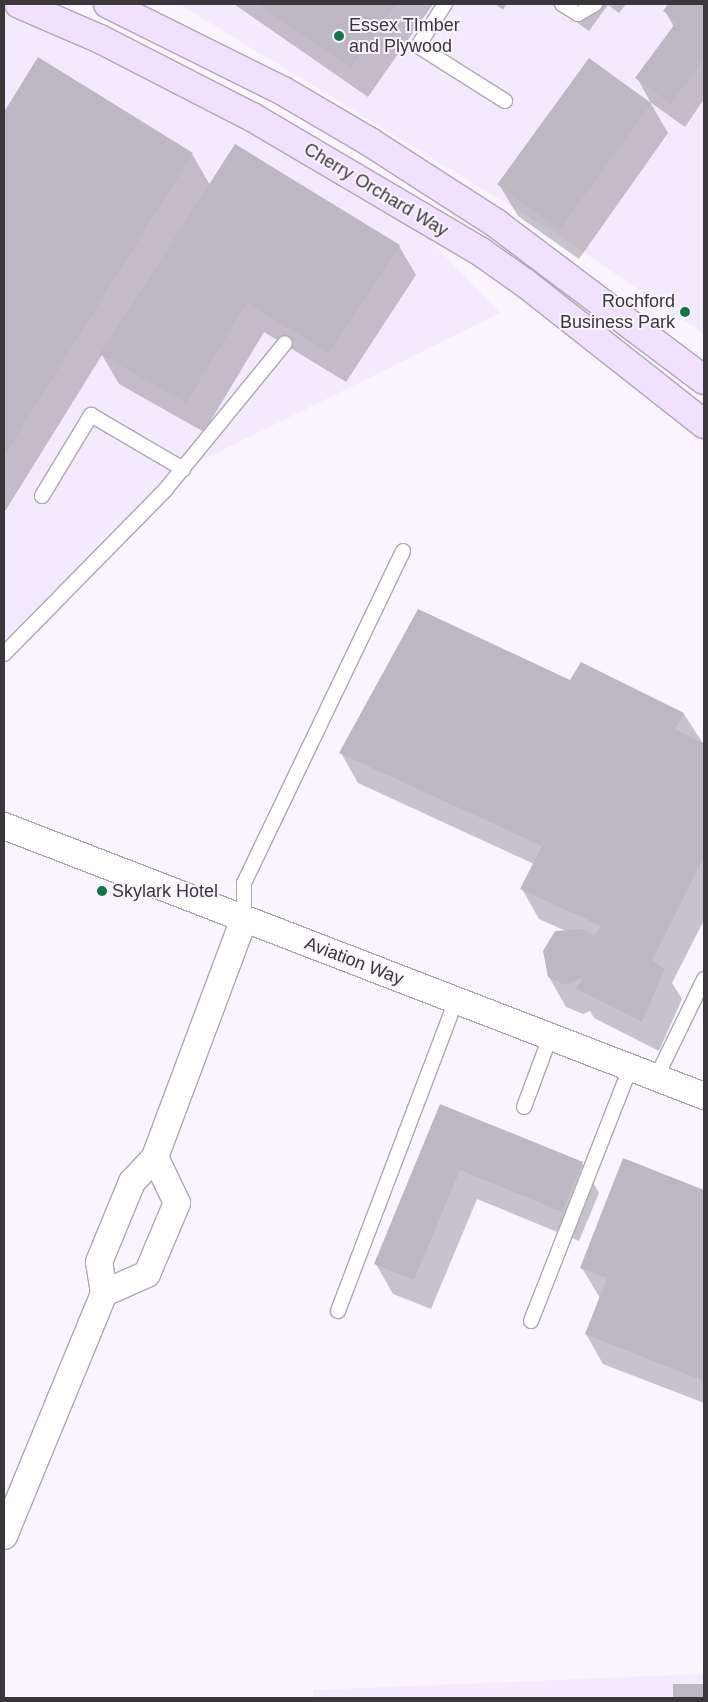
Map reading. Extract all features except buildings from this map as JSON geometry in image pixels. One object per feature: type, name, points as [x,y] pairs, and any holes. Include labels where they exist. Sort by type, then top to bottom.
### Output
[{"type":"main road","name":"Cherry Orchard Way","points":[[19,4],[100,39],[252,117],[481,252],[526,283],[704,424]]},
{"type":"main road","name":"Cherry Orchard Way","points":[[108,4],[283,91],[370,142],[497,224],[704,380]]},
{"type":"street","name":"Aviation Way","points":[[4,826],[704,1096]]},
{"type":"street","points":[[4,1536],[104,1293],[99,1262],[132,1182],[155,1156],[244,918]]},
{"type":"street","points":[[104,1293],[147,1274],[176,1203],[155,1156]]},
{"type":"lane","points":[[445,4],[418,46],[505,101]]},
{"type":"lane","points":[[562,4],[578,14],[595,4]]},
{"type":"lane","points":[[4,654],[183,469],[285,343]]},
{"type":"lane","points":[[42,496],[91,415],[183,469]]},
{"type":"lane","points":[[244,918],[244,883],[403,551]]},
{"type":"lane","points":[[656,1078],[704,979]]},
{"type":"lane","points":[[338,1311],[456,1000]]},
{"type":"lane","points":[[524,1107],[550,1037]]},
{"type":"lane","points":[[532,1321],[630,1068]]},
{"type":"shaded area","points":[[179,4],[704,4],[704,334],[561,237]]},
{"type":"shaded area","points":[[4,16],[45,31],[248,127],[429,239],[500,313],[195,464],[4,651]]},
{"type":"shaded area","points":[[704,1674],[704,1698],[313,1698],[313,1690]]},
{"type":"place","name":"Essex TImber and Plywood","points":[[339,36]]},
{"type":"place","name":"Rochford Business Park","points":[[685,312]]},
{"type":"place","name":"Skylark Hotel","points":[[102,891]]}]
